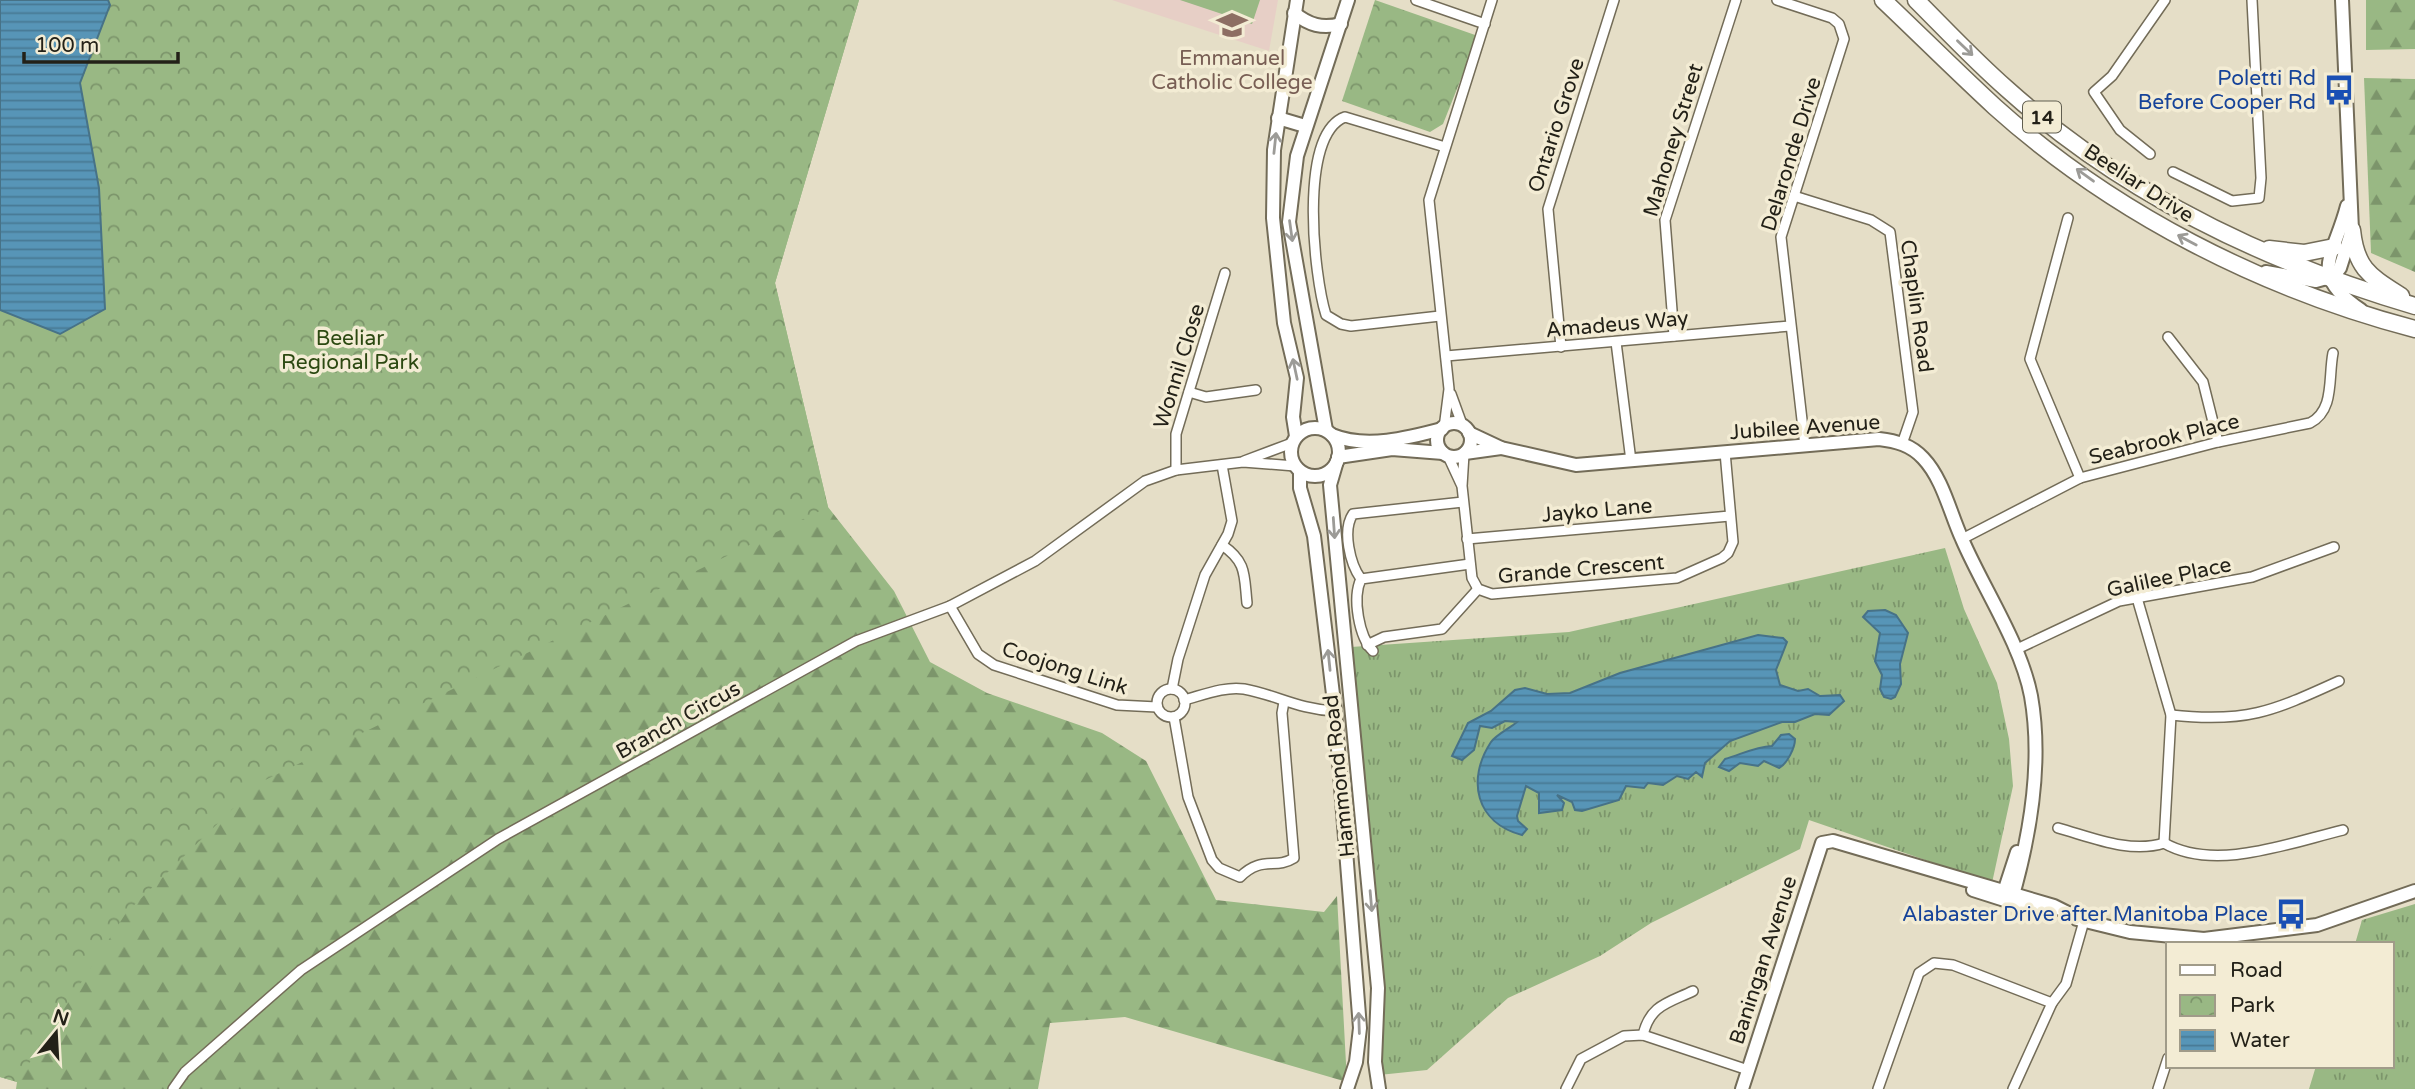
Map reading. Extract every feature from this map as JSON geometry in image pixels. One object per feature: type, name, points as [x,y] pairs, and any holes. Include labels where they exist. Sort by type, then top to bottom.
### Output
[{"type":"highway","name":"Beeliar Drive","points":[[1883,0],[1996,108],[2037,141],[2141,214],[2234,264],[2374,318],[2415,329]]},
{"type":"highway","name":"Beeliar Drive","points":[[1916,0],[2007,89],[2128,182],[2249,247],[2328,278],[2415,306]]},
{"type":"highway","points":[[2352,230],[2354,252],[2361,266],[2415,306]]},
{"type":"highway","points":[[2249,247],[2304,253],[2334,247]]},
{"type":"main road","points":[[1338,459],[1337,441],[1329,432],[1289,222],[1295,166],[1305,126],[1348,0]]},
{"type":"main road","points":[[2234,264],[2316,281],[2328,278],[2340,268],[2352,230],[2342,0]]},
{"type":"main road","points":[[1295,7],[1306,24],[1328,28],[1340,24]]},
{"type":"main road","points":[[1294,440],[1310,428],[1329,432],[1344,440],[1370,441],[1412,437],[1452,424],[1466,430],[1470,443],[1464,453],[1392,449],[1338,459],[1325,474],[1317,476],[1297,469],[1290,455],[1294,440],[1293,417],[1297,378],[1284,323],[1273,218],[1274,150],[1295,7]]},
{"type":"main road","points":[[1278,118],[1305,126]]},
{"type":"main road","points":[[2350,196],[2328,265],[2328,278],[2350,303],[2374,318]]},
{"type":"main road","points":[[1443,428],[1437,440],[1446,454]]},
{"type":"main road","name":"Jubilee Avenue","points":[[1466,430],[1501,448],[1576,465],[1879,439],[1902,444],[1922,457],[1930,467],[2015,650],[2031,695],[2035,750],[2027,846],[2008,897]]},
{"type":"main road","name":"Jubilee Avenue","points":[[1464,453],[1501,448]]},
{"type":"main road","name":"Hammond Road","points":[[1338,459],[1330,485],[1378,988],[1376,1062],[1379,1089]]},
{"type":"main road","name":"Hammond Road","points":[[1297,469],[1314,536],[1335,711],[1360,1028],[1356,1062],[1347,1089]]},
{"type":"main road","name":"Baningan Avenue","points":[[1742,1089],[1822,843],[1833,841],[2008,897]]},
{"type":"main road","points":[[2008,897],[2054,906],[2084,921],[2130,932],[2203,942],[2317,925],[2415,891]]},
{"type":"street","points":[[1416,0],[1485,24]]},
{"type":"street","points":[[1443,428],[1449,389],[1429,206],[1445,147],[1493,0]]},
{"type":"street","name":"Ontario Grove","points":[[1561,347],[1548,209],[1614,0]]},
{"type":"street","name":"Mahoney Street","points":[[1674,336],[1665,220],[1736,0]]},
{"type":"street","name":"Delaronde Drive","points":[[1777,0],[1832,18],[1839,23],[1844,39],[1781,237],[1805,446]]},
{"type":"street","points":[[2150,154],[2120,130],[2094,92],[2112,76],[2165,0]]},
{"type":"street","points":[[2173,172],[2232,201],[2259,198],[2261,164],[2252,0]]},
{"type":"street","points":[[1440,316],[1351,326],[1341,324],[1326,315],[1312,190],[1328,132],[1335,123],[1345,117],[1445,147]]},
{"type":"street","name":"Chaplin Road","points":[[1794,196],[1871,220],[1890,232],[1913,412],[1902,444]]},
{"type":"street","points":[[2068,219],[2030,359],[2080,478]]},
{"type":"street","name":"Wonnil Close","points":[[1176,470],[1176,434],[1225,273]]},
{"type":"street","name":"Amadeus Way","points":[[1446,356],[1790,326]]},
{"type":"street","points":[[2168,337],[2203,382],[2218,442]]},
{"type":"street","points":[[1616,342],[1632,461]]},
{"type":"street","name":"Seabrook Place","points":[[1962,539],[2080,478],[2218,442],[2310,423],[2321,417],[2328,405],[2333,353]]},
{"type":"street","points":[[1449,389],[1466,430]]},
{"type":"street","points":[[1189,392],[1206,397],[1256,390]]},
{"type":"street","name":"Branch Circus","points":[[173,1089],[185,1072],[301,970],[498,839],[856,641],[950,606],[1035,561],[1145,481],[1176,470],[1243,462],[1294,440]]},
{"type":"street","name":"Grande Crescent","points":[[1464,453],[1461,486],[1470,564],[1473,581],[1478,589],[1488,594],[1676,578],[1728,553],[1733,542],[1725,452]]},
{"type":"street","name":"Grande Crescent","points":[[1446,454],[1461,486]]},
{"type":"street","name":"Branch Circus","points":[[1243,462],[1297,469]]},
{"type":"street","points":[[1172,689],[1178,659],[1205,575],[1222,545],[1231,521],[1222,465]]},
{"type":"street","points":[[1463,502],[1353,514],[1348,523],[1352,559],[1361,579],[1358,601],[1363,640],[1370,648],[1384,637],[1442,629],[1478,589]]},
{"type":"street","name":"Jayko Lane","points":[[1467,539],[1730,516]]},
{"type":"street","points":[[1222,545],[1237,555],[1242,564],[1247,603]]},
{"type":"street","name":"Galilee Place","points":[[2015,650],[2119,601],[2252,577],[2334,547]]},
{"type":"street","points":[[1361,579],[1470,564]]},
{"type":"street","points":[[2137,598],[2171,716],[2164,843]]},
{"type":"street","name":"Coojong Link","points":[[950,606],[978,654],[993,665],[1117,705],[1157,707]]},
{"type":"street","points":[[2171,716],[2217,720],[2271,712],[2339,681]]},
{"type":"street","points":[[1172,689],[1180,692],[1184,700],[1181,712],[1174,717],[1162,714],[1157,707],[1160,694],[1172,689]]},
{"type":"street","points":[[1184,700],[1243,689],[1308,710],[1335,711]]},
{"type":"street","points":[[1174,717],[1188,797],[1212,860],[1219,868],[1240,877],[1260,863],[1288,862],[1294,858],[1282,713],[1284,702]]},
{"type":"street","points":[[2058,828],[2147,849],[2164,843],[2181,853],[2226,855],[2343,830]]},
{"type":"street","points":[[2013,1089],[2052,1003],[2066,984],[2084,921]]},
{"type":"street","points":[[1878,1089],[1919,973],[1934,963],[1953,965],[2052,1003]]},
{"type":"street","points":[[1643,1035],[1647,1018],[1656,1009],[1693,991]]},
{"type":"street","points":[[1566,1089],[1581,1059],[1624,1036],[1643,1035],[1748,1070]]},
{"type":"street","points":[[2158,1089],[2166,1064]]},
{"type":"shaded area","name":"Emmanuel Catholic College","points":[[1112,0],[1278,0],[1269,51]]},
{"type":"green space","name":"Beeliar Regional Park","points":[[0,0],[859,0],[775,283],[828,507],[259,783],[126,913],[17,1082],[0,1077]]},
{"type":"green space","points":[[108,0],[859,0],[775,283],[828,507],[894,591],[930,662],[987,693],[1102,733],[1146,761],[1216,900],[1324,912],[1337,896],[1347,1082],[1125,1017],[1050,1023],[1038,1089],[16,1089],[17,1082],[0,1077],[0,310]]},
{"type":"green space","points":[[1180,0],[1260,0],[1252,24]]},
{"type":"green space","points":[[1375,0],[1478,36],[1443,124],[1430,132],[1342,101]]},
{"type":"green space","points":[[2366,0],[2415,0],[2415,49],[2366,50]]},
{"type":"green space","points":[[2364,78],[2415,79],[2415,272],[2371,253]]},
{"type":"green space","points":[[1945,548],[1964,609],[1997,683],[2009,739],[2013,786],[1992,883],[1809,820],[1800,849],[1651,923],[1600,956],[1508,998],[1427,1070],[1379,1075],[1351,647],[1569,632]]},
{"type":"green space","points":[[2415,904],[2415,1089],[2309,1089],[2315,1068],[2394,1068],[2394,942],[2356,942],[2362,920]]},
{"type":"water","points":[[0,0],[108,0],[110,5],[80,83],[99,188],[105,309],[60,334],[0,310]]},
{"type":"water","points":[[1885,610],[1896,615],[1908,633],[1900,664],[1901,684],[1895,697],[1891,699],[1884,697],[1880,689],[1882,675],[1875,661],[1880,633],[1863,617],[1868,611]]},
{"type":"water","points":[[1758,635],[1783,638],[1787,642],[1776,670],[1780,685],[1798,691],[1808,689],[1820,696],[1840,695],[1844,701],[1829,715],[1815,714],[1795,722],[1782,722],[1730,741],[1705,763],[1702,777],[1696,772],[1688,779],[1677,776],[1663,785],[1648,783],[1644,788],[1626,786],[1619,800],[1582,811],[1575,810],[1572,802],[1557,795],[1564,803],[1562,810],[1539,813],[1539,793],[1526,786],[1517,816],[1518,821],[1527,829],[1522,835],[1494,821],[1485,810],[1478,785],[1483,756],[1491,742],[1517,722],[1505,721],[1492,728],[1480,726],[1474,750],[1462,760],[1452,756],[1468,723],[1491,711],[1515,690],[1525,688],[1547,694],[1570,693],[1620,673]]},
{"type":"water","points":[[1789,734],[1795,739],[1794,747],[1779,768],[1764,761],[1758,766],[1740,763],[1729,771],[1719,767],[1725,759],[1772,746],[1781,735]]},
{"type":"place","name":"Emmanuel Catholic College","points":[[1232,25]]},
{"type":"place","name":"Poletti Rd Before Cooper Rd","points":[[2339,90]]},
{"type":"place","name":"Alabaster Drive after Manitoba Place","points":[[2291,914]]}]
